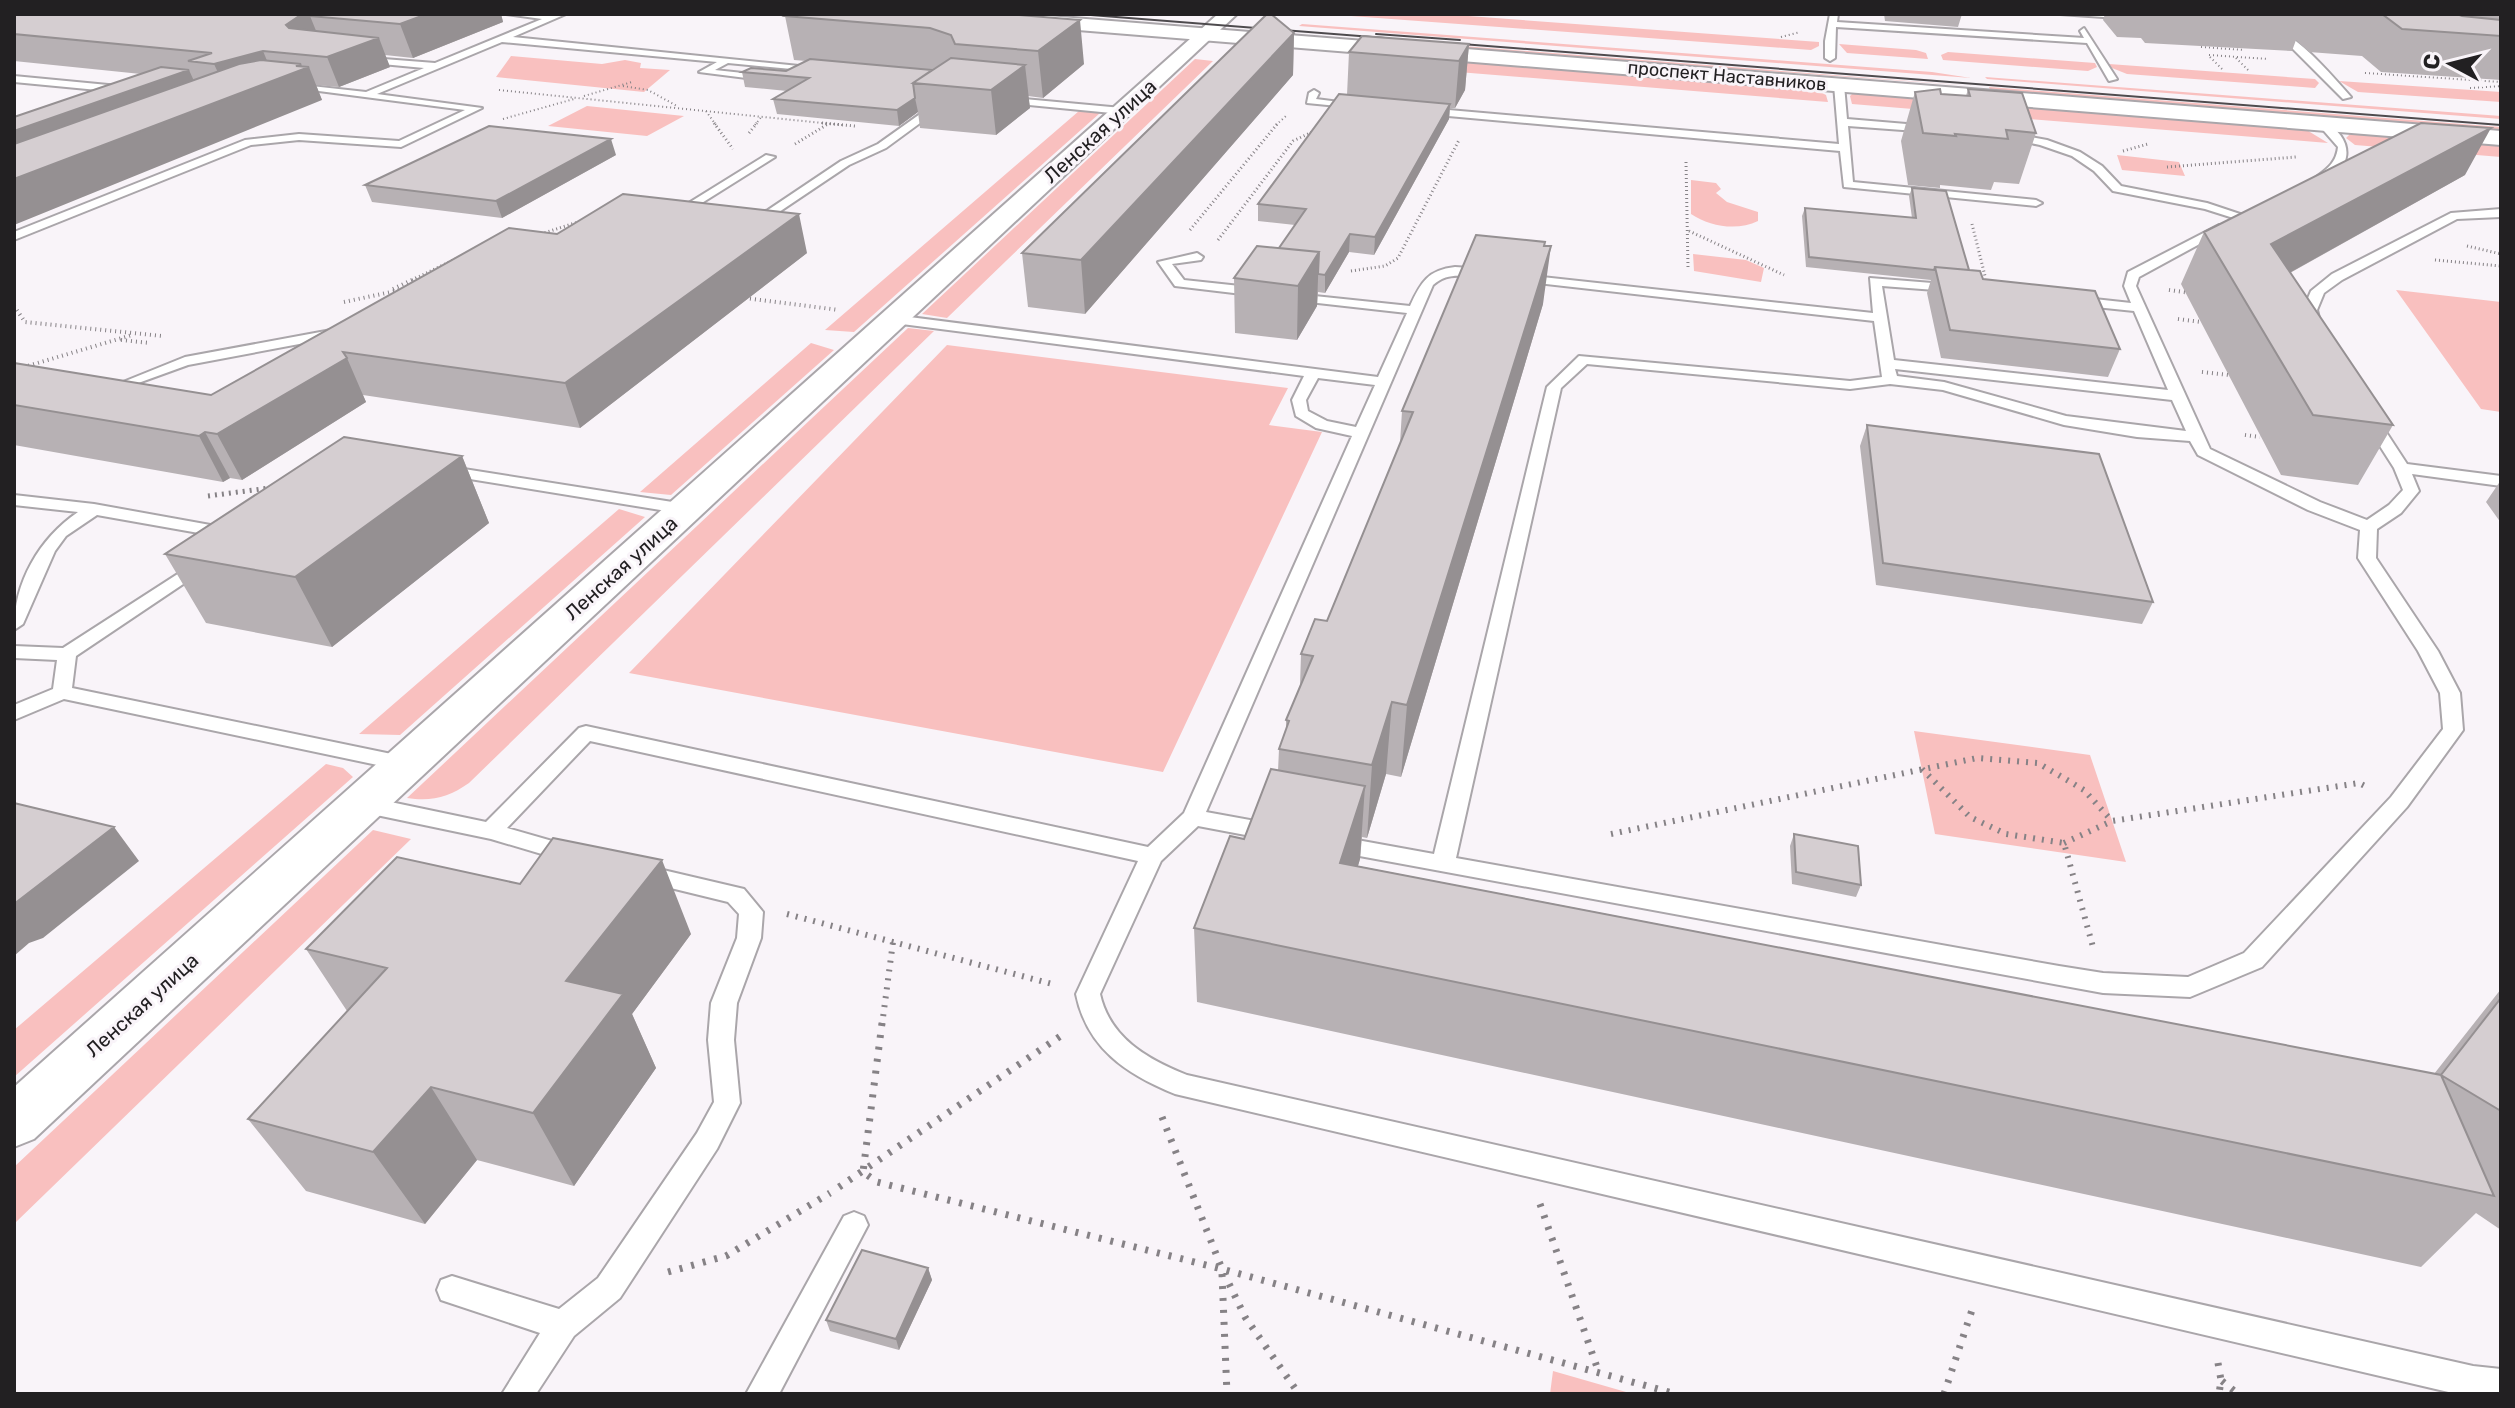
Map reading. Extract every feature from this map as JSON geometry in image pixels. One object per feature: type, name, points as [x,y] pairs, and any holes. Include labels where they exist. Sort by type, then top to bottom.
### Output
[{"type":"main road","name":"проспект Наставников","points":[[953,14],[1217,24],[1839,85],[2501,138]]},
{"type":"main road","points":[[2080,77],[2119,80]]},
{"type":"main road","points":[[2315,95],[2354,98]]},
{"type":"street","name":"Ленская улица","points":[[14,1122],[1217,24]]},
{"type":"lane","points":[[510,14],[558,16]]},
{"type":"lane","points":[[2064,14],[2141,16]]},
{"type":"lane","points":[[2073,14],[2119,80]]},
{"type":"lane","points":[[367,95],[558,16]]},
{"type":"lane","points":[[2231,17],[2288,23]]},
{"type":"lane","points":[[1830,58],[1833,19],[2000,30],[2090,41]]},
{"type":"lane","points":[[2259,22],[2280,31],[2354,98]]},
{"type":"lane","points":[[501,39],[843,71]]},
{"type":"lane","points":[[727,60],[704,72],[774,79]]},
{"type":"lane","points":[[350,63],[363,69],[382,61],[436,66]]},
{"type":"lane","points":[[788,80],[810,68]]},
{"type":"lane","points":[[14,79],[136,90]]},
{"type":"lane","points":[[1839,85],[1848,185],[2036,203]]},
{"type":"lane","points":[[14,236],[249,142],[299,137],[401,144],[477,108],[275,87]]},
{"type":"lane","points":[[730,219],[743,221],[772,212],[845,163],[882,146],[954,95]]},
{"type":"lane","points":[[1312,97],[1373,106]]},
{"type":"lane","points":[[984,98],[1122,111]]},
{"type":"lane","points":[[1420,110],[1845,148]]},
{"type":"lane","points":[[1842,122],[1946,131]]},
{"type":"lane","points":[[2302,190],[2330,174],[2344,154],[2343,147],[2322,123]]},
{"type":"lane","points":[[1991,135],[2046,143],[2087,159],[2100,168],[2117,189],[2207,206],[2246,218]]},
{"type":"lane","points":[[703,217],[670,214],[770,157]]},
{"type":"lane","points":[[2265,208],[2133,275],[2130,286],[2204,452],[2314,506],[2369,527]]},
{"type":"lane","points":[[2318,337],[2310,310],[2318,291],[2337,277],[2455,216],[2501,213]]},
{"type":"lane","points":[[1197,257],[1164,262],[1180,283],[1414,310]]},
{"type":"lane","points":[[1880,318],[1452,271],[1434,274],[1414,310],[1382,382],[1193,817],[1152,856],[1089,1005],[1116,1047],[1144,1070],[1184,1086],[2473,1382],[2501,1385]]},
{"type":"lane","points":[[1889,372],[1875,281],[1989,293]]},
{"type":"lane","points":[[2064,300],[2140,308]]},
{"type":"lane","points":[[894,319],[1382,382]]},
{"type":"lane","points":[[157,386],[124,381],[185,361],[348,328],[303,354]]},
{"type":"lane","points":[[1443,864],[1554,387],[1584,359],[1850,385],[1889,372],[2178,396]]},
{"type":"lane","points":[[1889,372],[2064,420],[2137,432],[2196,437]]},
{"type":"lane","points":[[1313,373],[1299,400],[1301,413],[1312,422],[1360,432]]},
{"type":"lane","points":[[2360,403],[2402,468],[2411,491],[2395,509],[2369,527]]},
{"type":"lane","points":[[421,467],[685,509]]},
{"type":"lane","points":[[2402,468],[2501,481]]},
{"type":"lane","points":[[14,500],[94,509],[243,536],[67,654],[14,652]]},
{"type":"lane","points":[[14,624],[46,551],[60,532],[94,509]]},
{"type":"lane","points":[[1318,841],[2103,983],[2190,987],[2253,960],[2399,802],[2453,730],[2450,693],[2428,651],[2367,558],[2369,527]]},
{"type":"lane","points":[[62,692],[67,654]]},
{"type":"lane","points":[[14,713],[62,692],[406,764]]},
{"type":"lane","points":[[491,831],[586,733],[1152,856]]},
{"type":"lane","points":[[362,804],[491,831],[592,860]]},
{"type":"lane","points":[[1193,817],[1287,835]]},
{"type":"lane","points":[[518,1394],[563,1325],[609,1288],[707,1141],[727,1103],[721,1040],[724,1003],[749,938],[751,912],[736,895],[621,868]]},
{"type":"lane","points":[[762,1394],[854,1225]]},
{"type":"lane","points":[[452,1290],[563,1325]]},
{"type":"path","points":[[2222,69],[2201,47],[2248,50]]},
{"type":"path","points":[[2209,55],[2271,59],[2264,51]]},
{"type":"path","points":[[2236,57],[2249,71]]},
{"type":"path","points":[[2355,72],[2501,84]]},
{"type":"path","points":[[2470,88],[2501,84]]},
{"type":"path","points":[[621,85],[648,90],[681,108]]},
{"type":"path","points":[[500,90],[904,131]]},
{"type":"path","points":[[1164,262],[1270,130],[1312,97]]},
{"type":"path","points":[[706,111],[733,149],[770,157],[830,123]]},
{"type":"path","points":[[1197,257],[1206,256],[1293,141],[1317,130]]},
{"type":"path","points":[[1339,272],[1364,270],[1398,258],[1461,137],[1458,132]]},
{"type":"path","points":[[1643,291],[1688,272],[1685,133]]},
{"type":"path","points":[[2087,159],[2159,141]]},
{"type":"path","points":[[2166,167],[2344,154]]},
{"type":"path","points":[[534,236],[580,221]]},
{"type":"path","points":[[1972,224],[1989,293]]},
{"type":"path","points":[[412,287],[385,293],[472,249],[482,248]]},
{"type":"path","points":[[2487,265],[2501,256]]},
{"type":"path","points":[[746,298],[839,310]]},
{"type":"path","points":[[14,306],[25,322],[137,334],[14,370]]},
{"type":"path","points":[[200,498],[228,491],[275,488]]},
{"type":"path","points":[[1611,834],[1977,758],[2038,763],[2084,790],[2112,821]]},
{"type":"path","points":[[1921,768],[1970,817],[2006,834],[2064,843],[2112,821],[2359,783],[2399,802]]},
{"type":"path","points":[[2064,843],[2103,983]]},
{"type":"path","points":[[751,912],[775,911],[893,942],[1089,1005]]},
{"type":"path","points":[[863,1172],[893,942]]},
{"type":"path","points":[[609,1288],[726,1256],[863,1172],[1089,1005]]},
{"type":"path","points":[[1144,1070],[1222,1269],[1245,1317],[1299,1394]]},
{"type":"path","points":[[1526,1165],[1599,1373]]},
{"type":"path","points":[[863,1172],[877,1182],[1222,1269],[1676,1394]]},
{"type":"path","points":[[1222,1269],[1227,1394]]},
{"type":"path","points":[[1944,1394],[1985,1271]]},
{"type":"path","points":[[2221,1380],[2238,1394]]},
{"type":"shaded area","points":[[1324,14],[1441,14],[1819,42],[1819,46],[1811,50]]},
{"type":"shaded area","points":[[1299,26],[1932,72],[1971,78]]},
{"type":"shaded area","points":[[1438,44],[1973,86],[1435,47]]},
{"type":"shaded area","points":[[1839,44],[1916,50],[1926,53],[1928,59],[1847,53]]},
{"type":"shaded area","points":[[1948,52],[2095,63],[2097,67],[2088,71],[1943,60],[1941,55]]},
{"type":"shaded area","points":[[511,56],[602,64],[625,60],[641,63],[640,68],[670,70],[644,92],[496,77]]},
{"type":"shaded area","points":[[1422,58],[1816,90],[1826,95],[1828,102],[1421,69]]},
{"type":"shaded area","points":[[1195,59],[1213,61],[947,318],[922,314]]},
{"type":"shaded area","points":[[2109,64],[2315,79],[2319,83],[2315,88],[2127,74]]},
{"type":"shaded area","points":[[1985,77],[2501,116],[2501,119],[1987,79]]},
{"type":"shaded area","points":[[2339,81],[2501,92],[2501,102],[2358,92]]},
{"type":"shaded area","points":[[1989,87],[2501,127],[2501,130],[1990,90]]},
{"type":"shaded area","points":[[1853,93],[1941,100],[1925,110],[1852,104],[1850,96]]},
{"type":"shaded area","points":[[1957,101],[2305,129],[2328,143],[1980,115]]},
{"type":"shaded area","points":[[587,106],[684,116],[647,136],[548,126]]},
{"type":"shaded area","points":[[1079,111],[1100,113],[854,332],[825,330]]},
{"type":"shaded area","points":[[2351,133],[2501,145],[2501,157],[2355,145],[2346,138]]},
{"type":"shaded area","points":[[2117,155],[2179,162],[2185,176],[2122,170]]},
{"type":"shaded area","points":[[1691,180],[1716,183],[1721,189],[1716,193],[1727,202],[1758,212],[1758,221],[1742,226],[1724,226],[1691,214]]},
{"type":"shaded area","points":[[1693,254],[1746,260],[1764,268],[1761,282],[1694,271]]},
{"type":"shaded area","points":[[2396,290],[2501,302],[2501,412],[2481,409]]},
{"type":"shaded area","points":[[908,328],[934,331],[469,783],[440,797],[407,798]]},
{"type":"shaded area","points":[[811,343],[834,350],[671,495],[640,492]]},
{"type":"shaded area","points":[[947,345],[1288,388],[1269,425],[1322,432],[1163,772],[629,673]]},
{"type":"shaded area","points":[[619,509],[645,517],[400,735],[359,734]]},
{"type":"shaded area","points":[[1914,731],[2090,755],[2126,862],[1935,834]]},
{"type":"shaded area","points":[[326,764],[343,768],[353,777],[14,1077],[14,1030]]},
{"type":"shaded area","points":[[373,830],[411,839],[14,1224],[14,1167]]},
{"type":"shaded area","points":[[1553,1371],[1633,1394],[1550,1394]]},
{"type":"building","points":[[14,14],[302,14],[286,25],[289,28],[379,38],[327,57],[263,51],[214,64],[188,61],[212,53],[14,34]]},
{"type":"building","points":[[427,14],[400,24],[310,16]]},
{"type":"building","points":[[1006,14],[1080,20],[1038,51],[955,44],[951,35],[930,28],[785,16]]},
{"type":"building","points":[[1267,14],[1294,33],[1081,260],[1022,253]]},
{"type":"building","points":[[2382,14],[2457,14],[2501,20],[2501,36],[2402,29]]},
{"type":"building","points":[[1362,36],[1469,44],[1459,61],[1349,52]]},
{"type":"building","points":[[951,58],[1025,65],[991,90],[913,83]]},
{"type":"building","points":[[810,59],[932,70],[913,83],[915,98],[897,110],[773,99],[809,78],[742,72],[751,68],[786,71]]},
{"type":"building","points":[[261,60],[309,67],[14,179],[14,144],[239,64]]},
{"type":"building","points":[[161,67],[189,70],[14,131],[14,117]]},
{"type":"building","points":[[1940,89],[1941,94],[1970,96],[1968,89],[2022,93],[2036,133],[2006,130],[2008,139],[1923,133],[1915,92]]},
{"type":"building","points":[[1339,94],[1450,104],[1375,237],[1350,234],[1325,275],[1318,274],[1319,252],[1279,248],[1306,209],[1258,204]]},
{"type":"building","points":[[2421,123],[2491,128],[2271,244],[2393,425],[2313,415],[2204,232]]},
{"type":"building","points":[[489,126],[611,139],[496,201],[365,185]]},
{"type":"building","points":[[1912,188],[1946,191],[1969,270],[1935,267],[1934,270],[1809,257],[1805,208],[1916,218]]},
{"type":"building","points":[[623,194],[799,214],[565,383],[343,352],[347,358],[217,434],[205,432],[199,436],[14,405],[14,363],[211,395],[509,228],[557,234]]},
{"type":"building","points":[[1476,235],[1545,242],[1544,246],[1551,246],[1407,705],[1392,702],[1372,765],[1279,749],[1289,721],[1286,720],[1313,656],[1301,654],[1315,619],[1327,621],[1413,412],[1402,411]]},
{"type":"building","points":[[1257,246],[1319,252],[1298,286],[1234,278]]},
{"type":"building","points":[[1935,267],[1980,271],[1983,279],[2095,291],[2120,349],[1950,330]]},
{"type":"building","points":[[1867,425],[2099,454],[2153,602],[1883,563]]},
{"type":"building","points":[[344,437],[462,456],[295,577],[165,554]]},
{"type":"building","points":[[1271,769],[1365,786],[1340,863],[2441,1075],[2494,1196],[1194,928],[1230,836],[1244,839]]},
{"type":"building","points":[[14,803],[114,827],[14,904]]},
{"type":"building","points":[[1794,834],[1858,846],[1861,885],[1796,872]]},
{"type":"building","points":[[553,838],[662,860],[566,981],[623,994],[533,1113],[431,1087],[373,1152],[248,1119],[387,968],[306,949],[397,857],[520,884]]},
{"type":"building","points":[[2501,998],[2501,1111],[2441,1075]]},
{"type":"building","points":[[862,1250],[928,1268],[896,1339],[826,1320]]},
{"type":"tram line","points":[[1078,14],[1385,38]]},
{"type":"tram line","points":[[1376,34],[1460,40]]},
{"type":"tram line","points":[[1449,43],[2501,125]]}]
